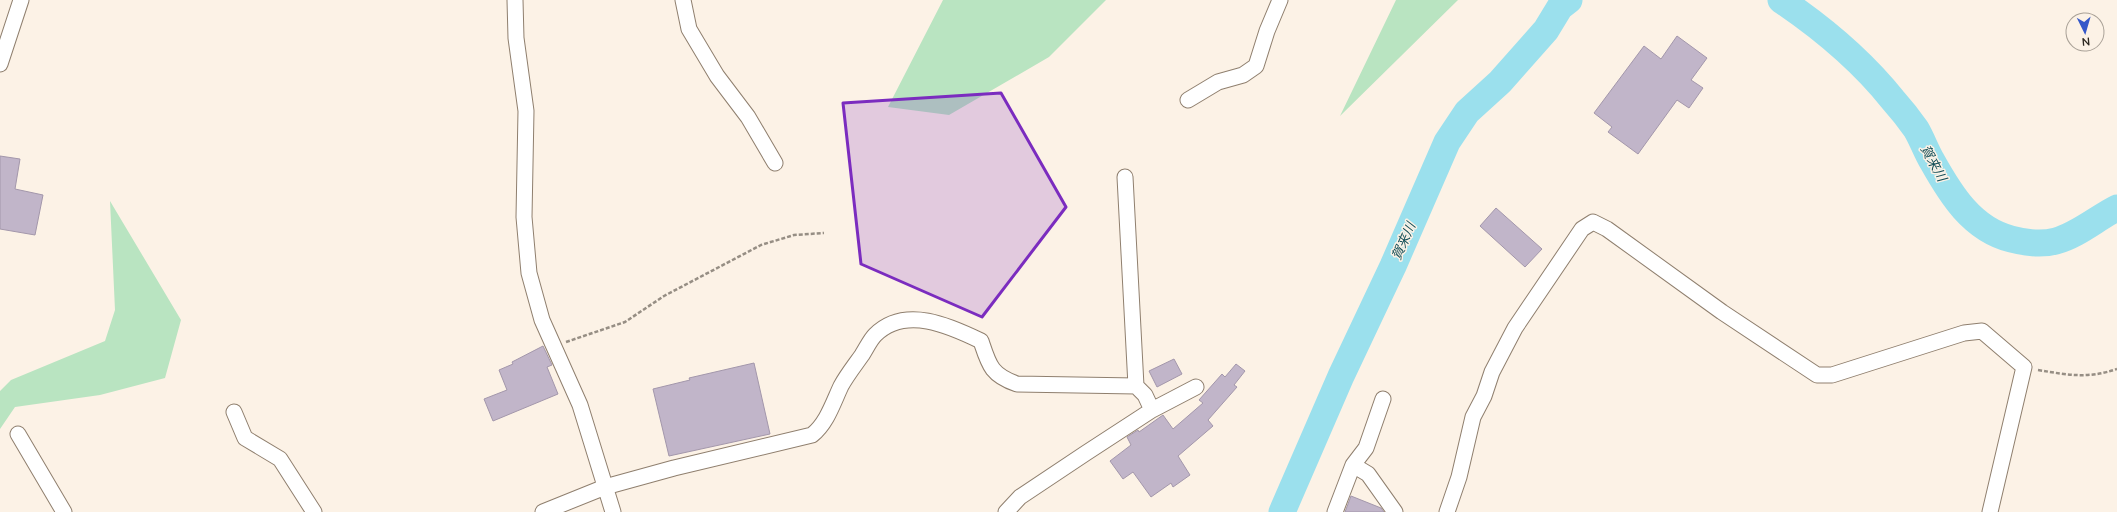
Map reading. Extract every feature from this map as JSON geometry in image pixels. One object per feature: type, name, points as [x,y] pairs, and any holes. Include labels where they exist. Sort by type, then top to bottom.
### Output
[{"type":"street","points":[[0,64],[21,0]]},
{"type":"street","points":[[515,0],[516,38],[526,111],[524,217],[529,273],[542,320],[580,405],[613,512]]},
{"type":"street","points":[[684,0],[689,29],[716,76],[748,117],[775,163]]},
{"type":"street","points":[[1188,100],[1218,82],[1243,75],[1256,66],[1267,31],[1280,0]]},
{"type":"street","points":[[1125,177],[1136,386],[1145,395],[1152,410]]},
{"type":"street","points":[[1447,512],[1459,477],[1473,417],[1484,396],[1492,372],[1515,328],[1582,229],[1593,222],[1607,229],[1722,312],[1817,374],[1832,375],[1964,333],[1982,331],[2024,367],[1990,512]]},
{"type":"street","points":[[543,512],[606,488],[674,468],[812,435],[820,428],[844,380],[876,334],[895,323],[908,319],[936,323],[959,330],[981,340],[991,369],[1002,379],[1017,384],[1136,386]]},
{"type":"street","points":[[1006,512],[1020,497],[1152,410],[1196,387]]},
{"type":"street","points":[[1335,512],[1353,465],[1366,448],[1383,399]]},
{"type":"street","points":[[234,412],[245,438],[280,459],[314,512]]},
{"type":"street","points":[[18,434],[64,512]]},
{"type":"street","points":[[1353,465],[1368,474],[1395,512]]},
{"type":"path","points":[[554,346],[625,322],[664,296],[761,244],[794,235],[824,232]]},
{"type":"path","points":[[2024,367],[2077,377],[2103,374],[2117,370]]},
{"type":"highlighted area","points":[[1001,93],[1066,207],[982,317],[861,264],[843,103]]},
{"type":"green space","points":[[943,0],[1106,0],[1049,57],[949,115],[888,107]]},
{"type":"green space","points":[[1396,0],[1458,0],[1340,116]]},
{"type":"green space","points":[[110,201],[181,320],[165,378],[100,395],[15,407],[0,429],[0,391],[11,380],[105,341],[115,310]]},
{"type":"building","points":[[1677,36],[1707,58],[1691,80],[1703,88],[1689,108],[1677,100],[1638,154],[1608,132],[1612,127],[1594,113],[1644,46],[1661,59]]},
{"type":"building","points":[[0,156],[20,159],[15,189],[43,195],[35,235],[0,229]]},
{"type":"building","points":[[1496,208],[1542,249],[1525,267],[1480,226]]},
{"type":"building","points":[[543,346],[552,365],[547,367],[558,394],[493,421],[484,399],[507,390],[499,370],[513,364],[512,362]]},
{"type":"building","points":[[1174,359],[1182,374],[1157,387],[1149,371]]},
{"type":"building","points":[[754,363],[770,434],[669,456],[653,389],[690,380],[689,378]]},
{"type":"building","points":[[1236,364],[1245,371],[1234,385],[1237,387],[1208,420],[1213,426],[1178,456],[1190,475],[1173,487],[1171,483],[1151,497],[1133,472],[1123,479],[1110,461],[1131,445],[1127,437],[1138,430],[1139,432],[1163,415],[1173,429],[1203,403],[1199,400],[1222,374],[1225,377]]},
{"type":"building","points":[[1351,496],[1381,508],[1384,512],[1345,512]]},
{"type":"waterway","name":"賀来川","points":[[1282,512],[1341,376],[1393,266],[1447,142],[1467,112],[1500,82],[1546,30],[1560,7],[1569,0]]},
{"type":"waterway","name":"賀来川","points":[[1781,0],[1827,34],[1855,58],[1881,85],[1916,129],[1932,161],[1955,198],[1974,219],[1985,227],[1997,234],[2011,239],[2034,243],[2045,243],[2056,241],[2072,235],[2117,208]]}]
